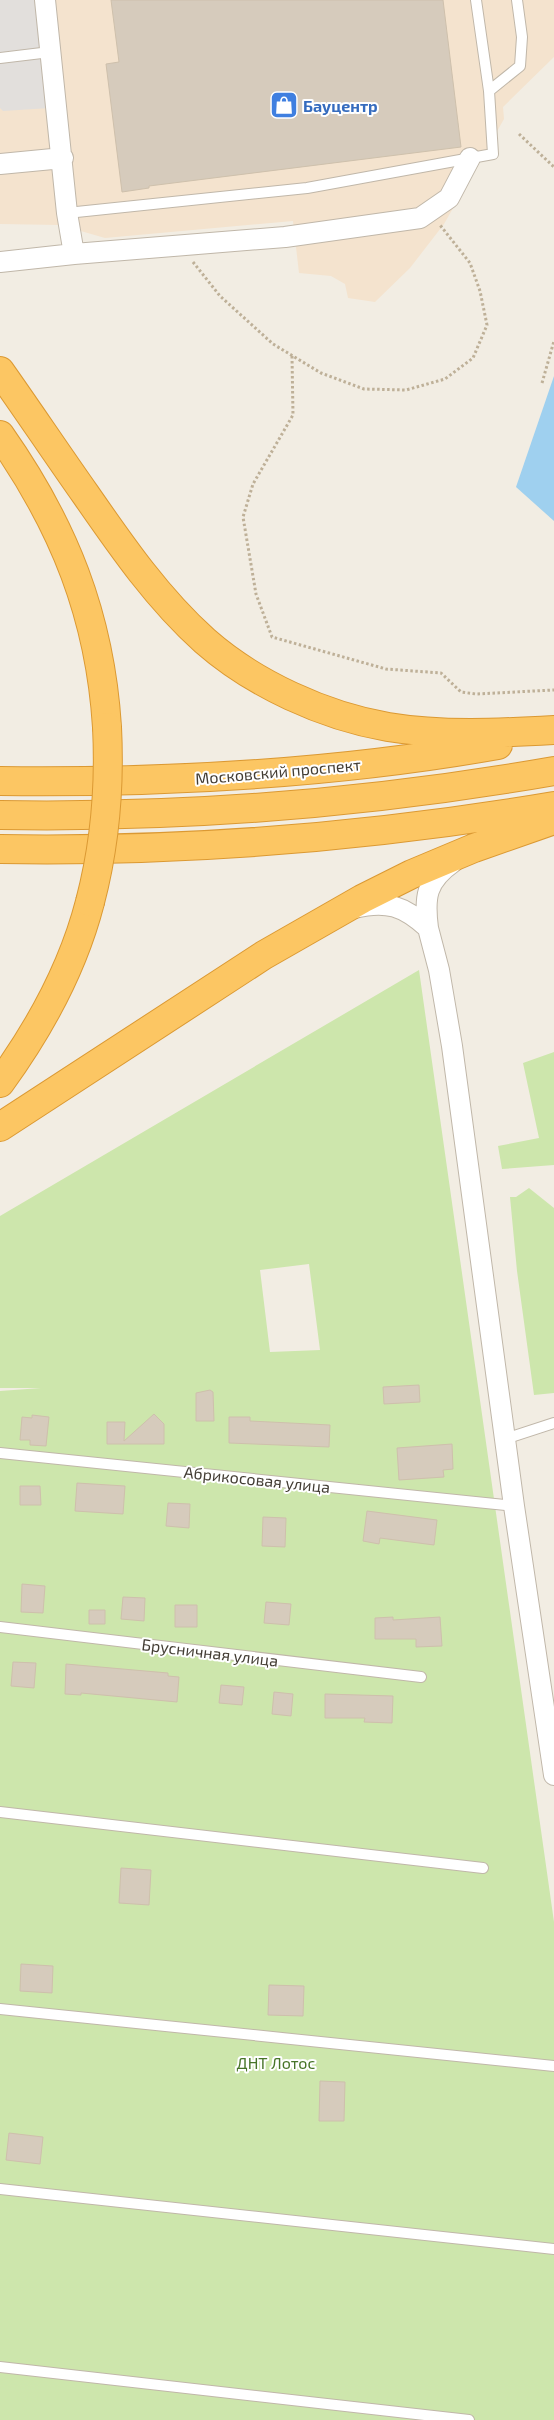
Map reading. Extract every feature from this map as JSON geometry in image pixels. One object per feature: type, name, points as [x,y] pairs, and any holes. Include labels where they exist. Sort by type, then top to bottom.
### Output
[{"type":"highway","points":[[0,371],[148,582],[207,642],[239,666],[308,702],[345,716],[388,726],[473,732],[554,730]]},
{"type":"highway","points":[[0,435],[38,494],[78,578],[102,669],[109,759],[107,797],[97,875],[72,957],[49,1007],[23,1052],[0,1083]]},
{"type":"highway","name":"Московский проспект","points":[[0,780],[178,779],[328,768],[468,750],[554,735]]},
{"type":"highway","name":"Московский проспект","points":[[0,815],[128,814],[312,804],[396,795],[554,771]]},
{"type":"highway","points":[[0,849],[136,848],[250,843],[354,834],[554,806]]},
{"type":"highway","points":[[0,1127],[264,955],[340,911],[412,874],[474,848],[554,820]]},
{"type":"street","points":[[44,0],[74,254]]},
{"type":"street","points":[[0,164],[63,158]]},
{"type":"street","points":[[0,262],[324,231],[420,218],[449,198],[470,158]]},
{"type":"street","points":[[474,848],[441,870],[430,885],[425,904],[428,928],[439,970],[452,1046],[514,1506],[554,1775]]},
{"type":"street","points":[[340,911],[368,904],[389,905],[410,912],[428,928]]},
{"type":"lane","points":[[68,213],[307,188],[493,154],[489,92],[476,0]]},
{"type":"lane","points":[[489,92],[520,66],[522,37],[517,0]]},
{"type":"lane","points":[[0,58],[50,52]]},
{"type":"lane","points":[[505,1439],[554,1423]]},
{"type":"lane","name":"Абрикосовая улица","points":[[0,1453],[514,1506]]},
{"type":"lane","name":"Брусничная улица","points":[[0,1628],[421,1677]]},
{"type":"lane","points":[[0,1812],[483,1868]]},
{"type":"lane","points":[[0,2009],[554,2066]]},
{"type":"lane","points":[[0,2189],[554,2248]]},
{"type":"lane","points":[[0,2367],[469,2420]]},
{"type":"path","points":[[519,134],[554,167]]},
{"type":"path","points":[[180,246],[220,296],[273,344],[321,373],[364,389],[406,390],[445,379],[473,358],[487,325],[480,291],[470,263],[429,212]]},
{"type":"path","points":[[542,383],[554,341]]},
{"type":"path","points":[[292,356],[293,415],[254,484],[243,517],[256,594],[272,637],[386,670],[441,673],[461,692],[476,694],[554,690]]},
{"type":"shaded area","points":[[0,0],[554,0],[554,57],[503,107],[504,119],[444,224],[410,268],[375,302],[348,298],[345,284],[331,276],[299,273],[293,221],[105,238],[60,225],[0,224]]},
{"type":"shaded area","points":[[0,0],[35,0],[50,108],[3,111],[0,108]]},
{"type":"green space","name":"ДНТ Лотос","points":[[419,970],[554,1922],[554,2420],[0,2420],[0,1391],[41,1388],[0,1388],[0,1216]],"holes":[[[309,1264],[320,1350],[270,1352],[260,1270]]]},
{"type":"green space","points":[[554,1052],[554,1165],[502,1169],[498,1146],[539,1138],[523,1063]]},
{"type":"green space","points":[[529,1188],[554,1208],[554,1393],[534,1395],[517,1271],[510,1197],[516,1197]]},
{"type":"water","points":[[554,376],[554,521],[516,487]]},
{"type":"building","name":"Бауцентр","points":[[111,0],[443,0],[461,147],[149,186],[149,188],[122,192],[106,64],[119,62]]},
{"type":"building","points":[[419,1385],[420,1402],[384,1404],[383,1387]]},
{"type":"building","points":[[210,1390],[213,1392],[214,1421],[196,1421],[196,1393]]},
{"type":"building","points":[[154,1414],[164,1424],[164,1444],[107,1444],[107,1422],[125,1422],[124,1441]]},
{"type":"building","points":[[32,1415],[49,1417],[46,1446],[30,1445],[30,1440],[20,1440],[22,1417],[32,1418]]},
{"type":"building","points":[[229,1417],[250,1417],[250,1421],[330,1425],[329,1447],[229,1443]]},
{"type":"building","points":[[452,1444],[453,1469],[443,1470],[444,1477],[399,1480],[397,1448]]},
{"type":"building","points":[[77,1483],[125,1486],[123,1514],[75,1511]]},
{"type":"building","points":[[20,1486],[40,1486],[41,1505],[20,1505]]},
{"type":"building","points":[[168,1503],[190,1504],[189,1528],[166,1526]]},
{"type":"building","points":[[367,1511],[437,1520],[434,1545],[380,1538],[379,1544],[363,1541]]},
{"type":"building","points":[[263,1517],[286,1518],[285,1547],[262,1546]]},
{"type":"building","points":[[22,1584],[45,1586],[43,1613],[21,1612]]},
{"type":"building","points":[[123,1597],[145,1598],[144,1621],[121,1619]]},
{"type":"building","points":[[266,1602],[291,1604],[289,1625],[264,1623]]},
{"type":"building","points":[[175,1605],[197,1605],[197,1627],[175,1627]]},
{"type":"building","points":[[89,1610],[105,1610],[105,1624],[89,1624]]},
{"type":"building","points":[[393,1617],[393,1620],[440,1617],[442,1646],[416,1647],[416,1639],[375,1639],[375,1618]]},
{"type":"building","points":[[13,1662],[36,1663],[34,1688],[11,1686]]},
{"type":"building","points":[[66,1664],[168,1673],[168,1676],[179,1677],[177,1702],[81,1693],[81,1695],[65,1694]]},
{"type":"building","points":[[221,1685],[244,1687],[242,1705],[219,1703]]},
{"type":"building","points":[[274,1692],[293,1694],[291,1716],[272,1714]]},
{"type":"building","points":[[325,1694],[393,1696],[392,1723],[364,1722],[365,1718],[325,1718]]},
{"type":"building","points":[[121,1868],[151,1870],[149,1905],[119,1903]]},
{"type":"building","points":[[21,1964],[53,1966],[52,1993],[20,1991]]},
{"type":"building","points":[[269,1985],[304,1986],[303,2016],[268,2015]]},
{"type":"building","points":[[320,2081],[345,2082],[344,2121],[319,2121]]},
{"type":"building","points":[[9,2133],[43,2137],[40,2164],[6,2160]]},
{"type":"place","name":"Бауцентр","points":[[284,105]]}]
